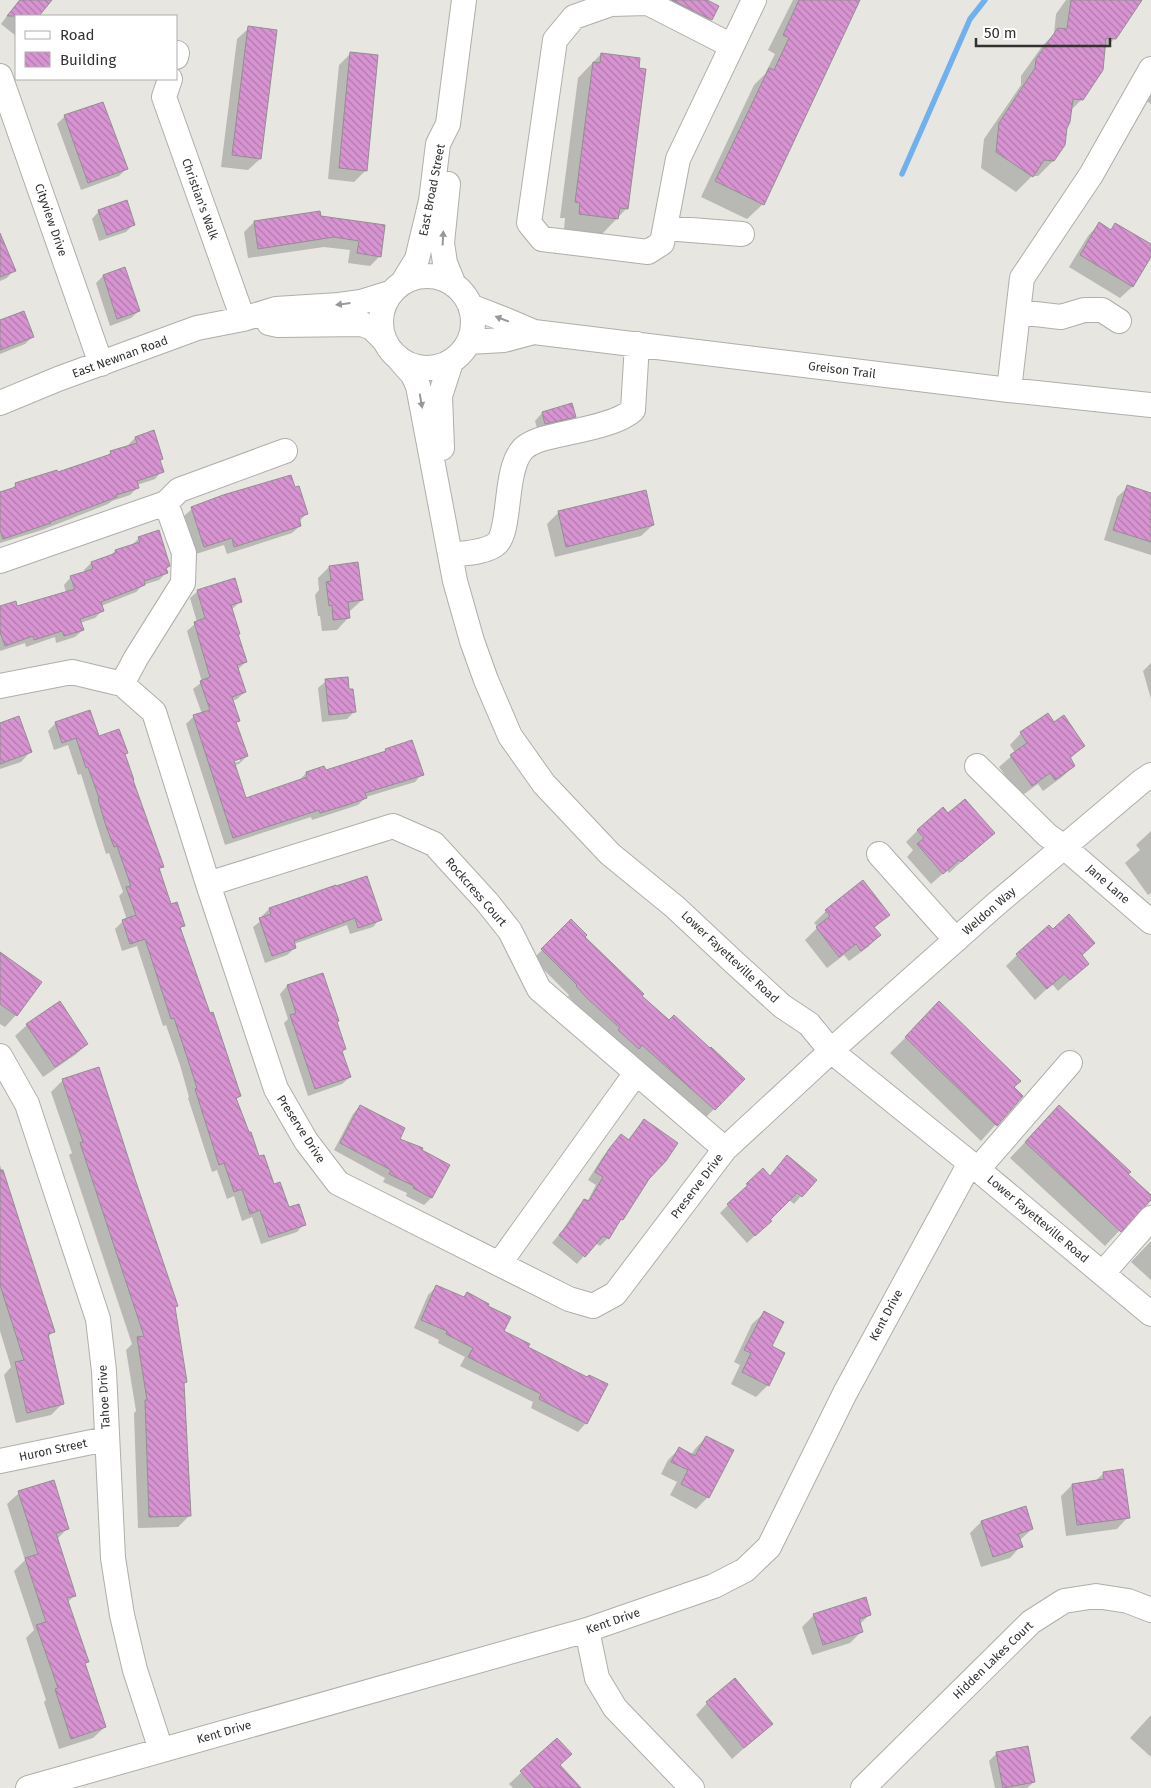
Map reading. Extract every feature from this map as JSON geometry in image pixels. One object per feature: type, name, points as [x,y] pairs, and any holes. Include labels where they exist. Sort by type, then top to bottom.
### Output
[{"type":"street","name":"East Broad Street","points":[[464,0],[448,124],[452,146],[442,243],[445,263],[454,285],[466,298],[470,306]]},
{"type":"street","points":[[732,46],[648,3],[611,4],[574,17],[555,40],[529,223],[542,239],[648,252],[662,244],[678,159],[754,0]]},
{"type":"street","points":[[1008,390],[1022,278],[1091,175],[1151,69]]},
{"type":"street","name":"Cityview Drive","points":[[0,76],[101,364]]},
{"type":"street","name":"Christian's Walk","points":[[170,80],[164,97],[243,319]]},
{"type":"street","name":"East Broad Street","points":[[448,124],[438,144],[431,201],[417,258],[386,300],[380,315],[381,332],[384,340],[393,354],[399,359],[407,364],[424,369],[434,368],[451,362]]},
{"type":"street","points":[[665,228],[742,234]]},
{"type":"street","points":[[396,287],[411,278],[429,276],[438,277],[454,285]]},
{"type":"street","name":"East Newnan Road","points":[[0,403],[58,379],[197,328],[243,319],[276,309],[362,302],[396,287]]},
{"type":"street","points":[[451,362],[464,350],[469,342],[473,324],[470,306]]},
{"type":"street","name":"Greison Trail","points":[[470,306],[534,332],[1008,390],[1151,405]]},
{"type":"street","points":[[1018,312],[1061,317],[1084,310],[1102,310],[1119,322]]},
{"type":"street","name":"East Newnan Road","points":[[243,319],[278,325],[362,324],[372,328],[384,340]]},
{"type":"street","name":"Greison Trail","points":[[469,342],[504,340],[534,332]]},
{"type":"street","points":[[451,555],[483,550],[496,544],[503,534],[514,462],[524,447],[540,439],[627,416],[633,410],[637,344]]},
{"type":"street","name":"Lower Fayetteville Road","points":[[399,359],[413,375],[418,386],[455,581],[472,641],[510,736],[544,784],[610,854],[675,907],[782,1006],[809,1024],[831,1051],[974,1166],[1151,1314]]},
{"type":"street","name":"Lower Fayetteville Road","points":[[442,507],[444,481],[440,396],[451,362]]},
{"type":"street","points":[[0,561],[166,503],[179,490],[285,451]]},
{"type":"street","points":[[122,684],[183,583],[184,553],[166,503]]},
{"type":"street","name":"Preserve Drive","points":[[0,686],[72,672],[122,684],[154,712],[208,884],[276,1089],[306,1141],[338,1183],[568,1299],[593,1306],[615,1294],[724,1150],[831,1051]]},
{"type":"street","name":"Jane Lane","points":[[977,766],[1047,835],[1064,847],[1151,922]]},
{"type":"street","name":"Weldon Way","points":[[831,1051],[956,940],[1151,775]]},
{"type":"street","name":"Rockcress Court","points":[[208,884],[393,826],[434,844],[487,902],[510,931],[539,990],[724,1150]]},
{"type":"street","points":[[879,854],[956,940]]},
{"type":"street","name":"Tahoe Drive","points":[[0,1056],[27,1104],[98,1319],[104,1370],[113,1558],[122,1615],[135,1670],[161,1750]]},
{"type":"street","name":"Kent Drive","points":[[28,1788],[62,1783],[161,1750],[587,1630],[714,1586],[745,1570],[769,1548],[845,1392],[974,1166],[1070,1063]]},
{"type":"street","points":[[499,1264],[636,1073]]},
{"type":"street","points":[[1103,1273],[1151,1218]]},
{"type":"street","name":"Huron Street","points":[[0,1461],[106,1439]]},
{"type":"street","name":"Hidden Lakes Court","points":[[863,1788],[1031,1622],[1064,1601],[1096,1596],[1128,1601],[1151,1610]]},
{"type":"street","points":[[587,1630],[596,1678],[615,1708],[692,1788]]},
{"type":"building","points":[[20,0],[52,0],[40,15],[7,16]]},
{"type":"building","points":[[672,0],[707,0],[719,6],[712,20]]},
{"type":"building","points":[[799,0],[860,0],[764,205],[715,181],[769,68],[774,70],[789,38],[783,35]]},
{"type":"building","points":[[1071,0],[1142,0],[1116,39],[1106,38],[1103,70],[1083,100],[1073,99],[1065,145],[1054,161],[1044,160],[1033,177],[996,152],[999,123],[1035,68],[1036,59],[1058,28],[1067,29]]},
{"type":"building","points":[[248,26],[277,30],[261,159],[232,155]]},
{"type":"building","points":[[350,52],[378,55],[367,171],[339,168]]},
{"type":"building","points":[[601,53],[640,58],[639,68],[646,69],[628,209],[620,208],[618,219],[579,214],[580,203],[575,202],[593,62],[600,63]]},
{"type":"building","points":[[103,102],[128,169],[88,183],[64,115]]},
{"type":"building","points":[[127,200],[135,225],[107,235],[98,210]]},
{"type":"building","points":[[320,211],[321,216],[385,225],[381,257],[357,253],[359,241],[334,237],[258,249],[254,221]]},
{"type":"building","points":[[1099,222],[1111,230],[1115,223],[1151,244],[1151,257],[1133,287],[1080,255]]},
{"type":"building","points":[[0,233],[16,271],[0,277]]},
{"type":"building","points":[[125,267],[140,311],[117,319],[103,275]]},
{"type":"building","points":[[24,311],[34,337],[0,350],[0,320]]},
{"type":"building","points":[[572,403],[576,417],[545,424],[542,412]]},
{"type":"building","points":[[154,430],[163,459],[160,460],[164,472],[137,481],[139,488],[116,495],[117,497],[51,523],[3,539],[0,530],[0,492],[16,487],[15,483],[57,470],[58,472],[111,454],[110,451],[137,443],[135,437]]},
{"type":"building","points":[[291,475],[295,487],[299,486],[308,514],[299,517],[301,526],[234,547],[232,538],[204,547],[191,507],[223,495]]},
{"type":"building","points":[[1127,485],[1151,493],[1151,542],[1113,530]]},
{"type":"building","points":[[646,490],[654,525],[566,547],[558,511]]},
{"type":"building","points":[[159,530],[170,566],[166,568],[168,573],[144,581],[145,585],[101,602],[104,611],[80,619],[84,630],[64,636],[62,631],[34,640],[33,636],[5,646],[0,632],[0,606],[16,601],[17,606],[75,589],[70,576],[93,569],[91,562],[116,553],[115,550],[140,542],[138,537]]},
{"type":"building","points":[[358,562],[363,600],[348,602],[350,618],[333,620],[332,605],[329,606],[326,582],[331,581],[329,566]]},
{"type":"building","points":[[235,578],[242,602],[231,605],[247,662],[237,665],[246,692],[232,697],[240,721],[236,722],[248,756],[234,761],[246,798],[307,777],[306,772],[324,766],[326,770],[386,751],[385,749],[412,740],[424,775],[365,793],[367,798],[347,805],[320,813],[319,810],[233,838],[193,715],[210,710],[200,681],[210,677],[194,622],[205,618],[197,590]]},
{"type":"building","points":[[348,677],[349,689],[353,689],[356,712],[329,715],[325,679]]},
{"type":"building","points":[[90,710],[99,736],[119,729],[128,753],[125,754],[133,780],[164,867],[159,868],[171,904],[177,902],[185,926],[180,927],[210,1013],[213,1012],[241,1096],[236,1098],[259,1156],[264,1155],[274,1184],[280,1182],[289,1207],[299,1204],[306,1225],[269,1237],[260,1210],[250,1214],[242,1189],[234,1192],[224,1163],[219,1165],[187,1057],[174,1018],[171,1019],[145,939],[130,944],[122,920],[136,915],[126,887],[131,886],[117,846],[114,847],[106,826],[88,767],[86,768],[76,738],[62,743],[55,722]]},
{"type":"building","points":[[1048,713],[1054,722],[1064,715],[1085,746],[1070,757],[1075,766],[1055,780],[1050,773],[1032,786],[1010,755],[1027,743],[1020,732]]},
{"type":"building","points":[[19,716],[32,752],[0,764],[0,723]]},
{"type":"building","points":[[965,799],[995,833],[961,862],[959,860],[943,874],[917,844],[924,838],[917,830],[943,807],[948,813]]},
{"type":"building","points":[[367,876],[382,920],[358,928],[355,918],[294,941],[296,948],[272,956],[259,918],[271,914],[269,908]]},
{"type":"building","points":[[863,880],[890,915],[874,927],[881,935],[861,951],[856,944],[839,957],[816,927],[830,916],[825,910]]},
{"type":"building","points":[[1069,914],[1095,943],[1082,955],[1089,964],[1070,980],[1064,974],[1047,989],[1016,954],[1049,925],[1053,929]]},
{"type":"building","points":[[571,919],[587,935],[585,937],[644,994],[642,996],[669,1020],[674,1015],[745,1079],[715,1110],[642,1045],[639,1049],[618,1030],[620,1028],[587,998],[577,985],[541,949]]},
{"type":"building","points":[[0,952],[42,982],[17,1016],[0,1004]]},
{"type":"building","points":[[323,973],[339,1021],[337,1022],[346,1049],[342,1051],[351,1077],[315,1089],[290,1015],[296,1013],[287,985]]},
{"type":"building","points":[[60,1001],[88,1044],[55,1067],[26,1024]]},
{"type":"building","points":[[939,1001],[1021,1081],[1014,1087],[1023,1096],[997,1126],[905,1037]]},
{"type":"building","points":[[99,1067],[178,1306],[175,1307],[187,1382],[184,1383],[191,1516],[149,1517],[145,1400],[147,1400],[137,1337],[144,1336],[80,1143],[83,1142],[62,1079]]},
{"type":"building","points":[[360,1105],[405,1128],[400,1139],[423,1148],[422,1150],[450,1165],[432,1198],[413,1188],[414,1186],[389,1174],[391,1170],[340,1143]]},
{"type":"building","points":[[1059,1105],[1131,1172],[1128,1174],[1151,1195],[1151,1200],[1121,1232],[1025,1142]]},
{"type":"building","points":[[644,1119],[678,1143],[666,1161],[649,1179],[609,1239],[603,1236],[585,1257],[559,1235],[570,1222],[584,1199],[589,1201],[603,1177],[595,1172],[609,1149],[621,1134],[629,1140]]},
{"type":"building","points":[[787,1155],[817,1180],[802,1197],[797,1193],[770,1220],[772,1221],[755,1236],[727,1204],[763,1168],[770,1176]]},
{"type":"building","points":[[0,1170],[3,1170],[55,1332],[48,1334],[64,1404],[27,1413],[15,1362],[24,1360],[0,1285]]},
{"type":"building","points":[[436,1285],[464,1297],[467,1292],[489,1304],[488,1306],[511,1317],[504,1331],[530,1344],[528,1347],[587,1377],[589,1375],[608,1384],[587,1424],[539,1399],[541,1394],[468,1357],[473,1348],[446,1334],[447,1331],[421,1320]]},
{"type":"building","points":[[764,1311],[784,1322],[772,1346],[785,1353],[769,1386],[742,1372],[751,1353],[744,1350]]},
{"type":"building","points":[[706,1436],[734,1450],[709,1498],[681,1484],[688,1470],[671,1462],[679,1447],[695,1456]]},
{"type":"building","points":[[1123,1469],[1130,1518],[1077,1525],[1072,1484],[1104,1479],[1103,1472]]},
{"type":"building","points":[[54,1480],[69,1529],[56,1533],[76,1596],[67,1598],[89,1662],[85,1663],[106,1727],[71,1739],[55,1689],[58,1688],[36,1625],[46,1622],[25,1558],[38,1554],[18,1491]]},
{"type":"building","points":[[1026,1506],[1033,1529],[1018,1534],[1023,1547],[993,1557],[981,1521]]},
{"type":"building","points":[[866,1597],[871,1615],[859,1619],[863,1632],[823,1645],[813,1614]]},
{"type":"building","points":[[735,1678],[773,1724],[744,1748],[706,1702]]},
{"type":"building","points":[[557,1738],[572,1754],[560,1765],[581,1788],[535,1788],[520,1771]]},
{"type":"building","points":[[1028,1746],[1035,1782],[1003,1788],[996,1752]]},
{"type":"waterway","points":[[902,174],[970,19],[985,0]]}]
